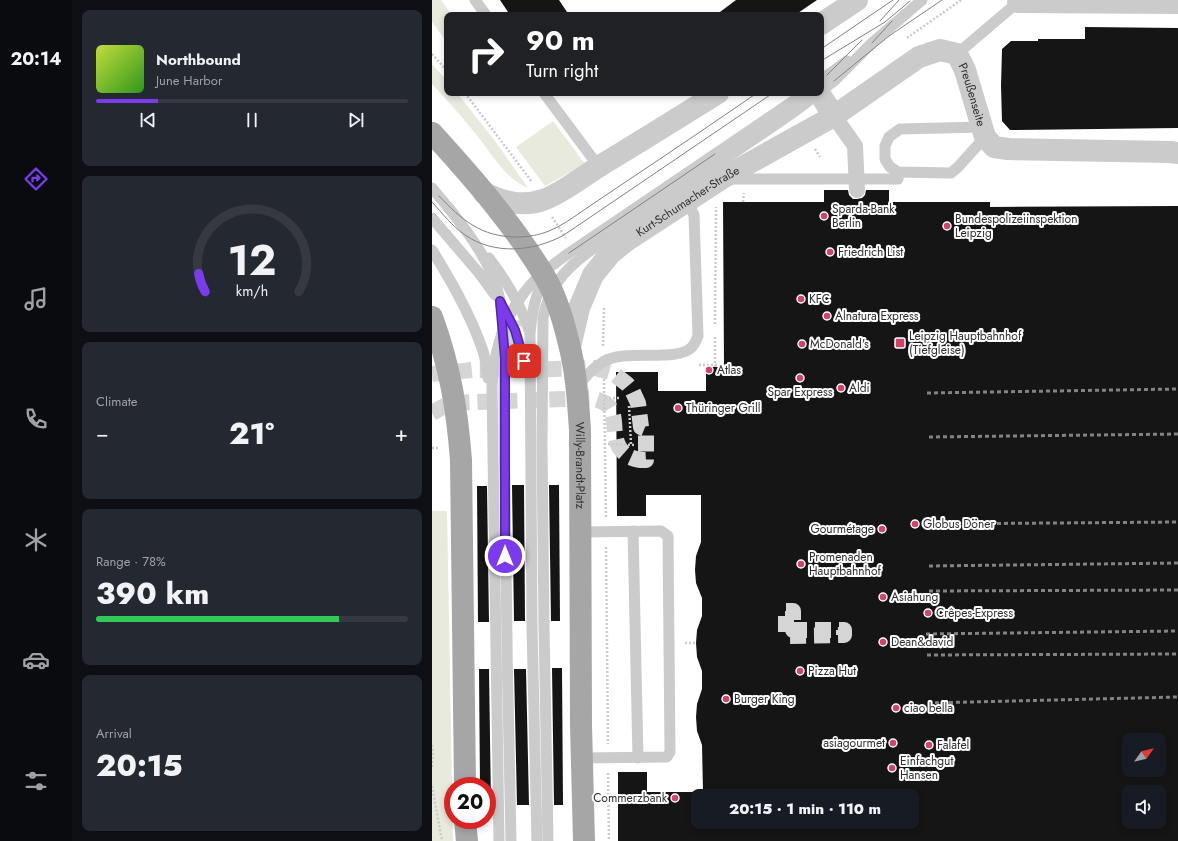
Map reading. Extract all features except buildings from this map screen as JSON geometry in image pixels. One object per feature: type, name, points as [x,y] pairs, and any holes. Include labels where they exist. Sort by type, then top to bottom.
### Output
[{"type":"main road","name":"Willy-Brandt-Platz","points":[[432,133],[484,193],[526,248],[546,281],[562,320],[570,347],[577,388],[580,437],[581,725],[584,841]]},
{"type":"main road","points":[[432,317],[441,342],[451,380],[459,428],[465,777]]},
{"type":"main road","points":[[466,829],[467,841]]},
{"type":"street","points":[[824,22],[857,0]]},
{"type":"street","points":[[1018,1],[1178,3]]},
{"type":"street","name":"Preußenseite","points":[[834,116],[919,58],[940,50],[956,54],[965,70],[983,132],[994,147],[1008,149],[1178,153]]},
{"type":"street","points":[[484,193],[500,200],[515,204],[543,200],[558,193],[713,96]]},
{"type":"street","points":[[822,96],[855,146],[856,184]]},
{"type":"street","name":"Kurt-Schumacher-Straße","points":[[570,347],[580,303],[588,284],[600,264],[610,254],[626,241],[720,178],[834,116]]},
{"type":"lane","points":[[475,0],[484,12]]},
{"type":"lane","points":[[824,89],[834,81],[872,43],[922,0]]},
{"type":"lane","points":[[956,54],[1018,1]]},
{"type":"lane","points":[[824,78],[872,43]]},
{"type":"lane","points":[[546,96],[599,167]]},
{"type":"lane","points":[[537,841],[532,627],[530,333],[534,303],[546,281],[571,252],[801,96]]},
{"type":"lane","points":[[499,841],[492,419],[493,369],[497,346],[503,328],[517,302],[527,289],[546,281],[558,280],[587,252],[791,114],[815,96]]},
{"type":"lane","points":[[900,129],[983,132],[958,167],[951,173],[898,172],[890,167],[885,159],[884,146],[889,138],[900,129]]},
{"type":"lane","points":[[720,178],[856,184],[898,179],[898,172]]},
{"type":"lane","points":[[432,188],[498,269],[517,302],[530,333],[539,372],[543,411]]},
{"type":"lane","points":[[577,388],[593,369],[604,361],[620,356],[681,354],[692,348],[698,336],[694,215],[687,201]]},
{"type":"lane","points":[[448,207],[465,228],[483,255],[493,277],[500,301],[503,328],[505,358],[504,446],[506,627],[511,841]]},
{"type":"lane","points":[[432,218],[479,273],[500,301],[509,317],[518,340],[529,382],[531,412]]},
{"type":"lane","points":[[432,250],[462,301],[473,325],[483,353],[488,380],[492,419]]},
{"type":"lane","points":[[546,281],[543,318],[542,445],[548,841]]},
{"type":"lane","points":[[633,531],[638,758]]},
{"type":"lane","points":[[580,532],[661,531],[668,536],[670,752],[667,757],[608,759],[583,758]]},
{"type":"path","points":[[432,54],[444,68]]},
{"type":"path","points":[[467,96],[532,182]]},
{"type":"path","points":[[715,327],[716,205]]},
{"type":"path","points":[[555,222],[566,238]]},
{"type":"path","points":[[604,305],[604,361]]},
{"type":"path","points":[[699,365],[715,366],[715,335]]},
{"type":"path","points":[[609,841],[605,398],[620,398]]},
{"type":"path","points":[[630,406],[631,444]]},
{"type":"path","points":[[600,444],[636,445]]},
{"type":"path","points":[[432,745],[432,768]]},
{"type":"path","points":[[432,786],[442,841]]},
{"type":"shaded area","points":[[432,0],[441,0],[450,12],[444,12],[444,38],[432,22]]},
{"type":"shaded area","points":[[432,64],[444,78],[444,96],[459,96],[495,141],[528,188],[513,179],[507,173],[468,124],[432,84]]},
{"type":"shaded area","points":[[553,121],[585,164],[545,186],[516,147]]},
{"type":"shaded area","points":[[432,511],[447,511],[452,777],[444,777],[444,829],[453,829],[453,841],[432,841]]},
{"type":"tunnel","points":[[432,413],[450,403],[592,398],[600,400],[610,408],[613,416],[616,439],[623,452],[636,459],[646,460],[646,429],[641,427],[638,403],[632,390],[627,384],[613,373],[595,368],[510,370],[514,320]]},
{"type":"tunnel","points":[[432,374],[472,370],[495,370],[496,362]]},
{"type":"tunnel","points":[[786,611],[793,611],[793,630],[844,630],[844,635],[786,636],[786,611]]},
{"type":"tram line","points":[[824,47],[893,0]]},
{"type":"tram line","points":[[880,21],[899,0]]},
{"type":"tram line","points":[[834,81],[889,36],[942,0]]},
{"type":"tram line","points":[[824,59],[885,22],[910,1]]},
{"type":"tram line","points":[[872,43],[892,21]]},
{"type":"tram line","points":[[827,75],[862,40]]},
{"type":"tram line","points":[[439,196],[456,213],[473,226],[493,234],[504,236],[533,236],[558,227],[570,220],[753,96]]},
{"type":"tram line","points":[[432,202],[456,228],[465,235],[488,246],[514,249],[540,245],[564,235],[769,96]]},
{"type":"tram line","points":[[569,253],[715,154]]},
{"type":"railway","points":[[927,393],[1178,389]]},
{"type":"railway","points":[[929,437],[1178,434]]},
{"type":"railway","points":[[927,524],[1178,522]]},
{"type":"railway","points":[[929,566],[1178,563]]},
{"type":"railway","points":[[929,591],[1178,590]]},
{"type":"railway","points":[[926,634],[1178,631]]},
{"type":"railway","points":[[927,655],[1178,654]]},
{"type":"railway","points":[[928,703],[1178,697]]},
{"type":"place","name":"Sparda-Bank Berlin","points":[[824,216]]},
{"type":"place","name":"Bundespolizeiinspektion Leipzig","points":[[947,226]]},
{"type":"place","name":"Friedrich List","points":[[830,252]]},
{"type":"place","name":"KFC","points":[[801,299]]},
{"type":"place","name":"Alnatura Express","points":[[827,316]]},
{"type":"place","name":"Leipzig Hauptbahnhof (Tiefgleise)","points":[[900,343]]},
{"type":"place","name":"McDonald's","points":[[802,344]]},
{"type":"place","name":"Atlas","points":[[709,370]]},
{"type":"place","name":"Spar Express","points":[[800,378]]},
{"type":"place","name":"Aldi","points":[[841,388]]},
{"type":"place","name":"Thüringer Grill","points":[[678,408]]},
{"type":"place","name":"Globus Döner","points":[[915,524]]},
{"type":"place","name":"Gourmétage","points":[[882,529]]},
{"type":"place","name":"Promenaden Hauptbahnhof","points":[[801,564]]},
{"type":"place","name":"Asiahung","points":[[883,597]]},
{"type":"place","name":"Crêpes-Express","points":[[928,613]]},
{"type":"place","name":"Dean&david","points":[[883,642]]},
{"type":"place","name":"Pizza Hut","points":[[800,671]]},
{"type":"place","name":"Burger King","points":[[726,699]]},
{"type":"place","name":"ciao bella","points":[[896,708]]},
{"type":"place","name":"asiagourmet","points":[[893,743]]},
{"type":"place","name":"Falafel","points":[[929,745]]},
{"type":"place","name":"Einfachgut Hansen","points":[[892,768]]},
{"type":"place","name":"Commerzbank","points":[[675,798]]},
{"type":"route","points":[[505,556],[505,358],[500,301],[515,330],[524,361]]}]
